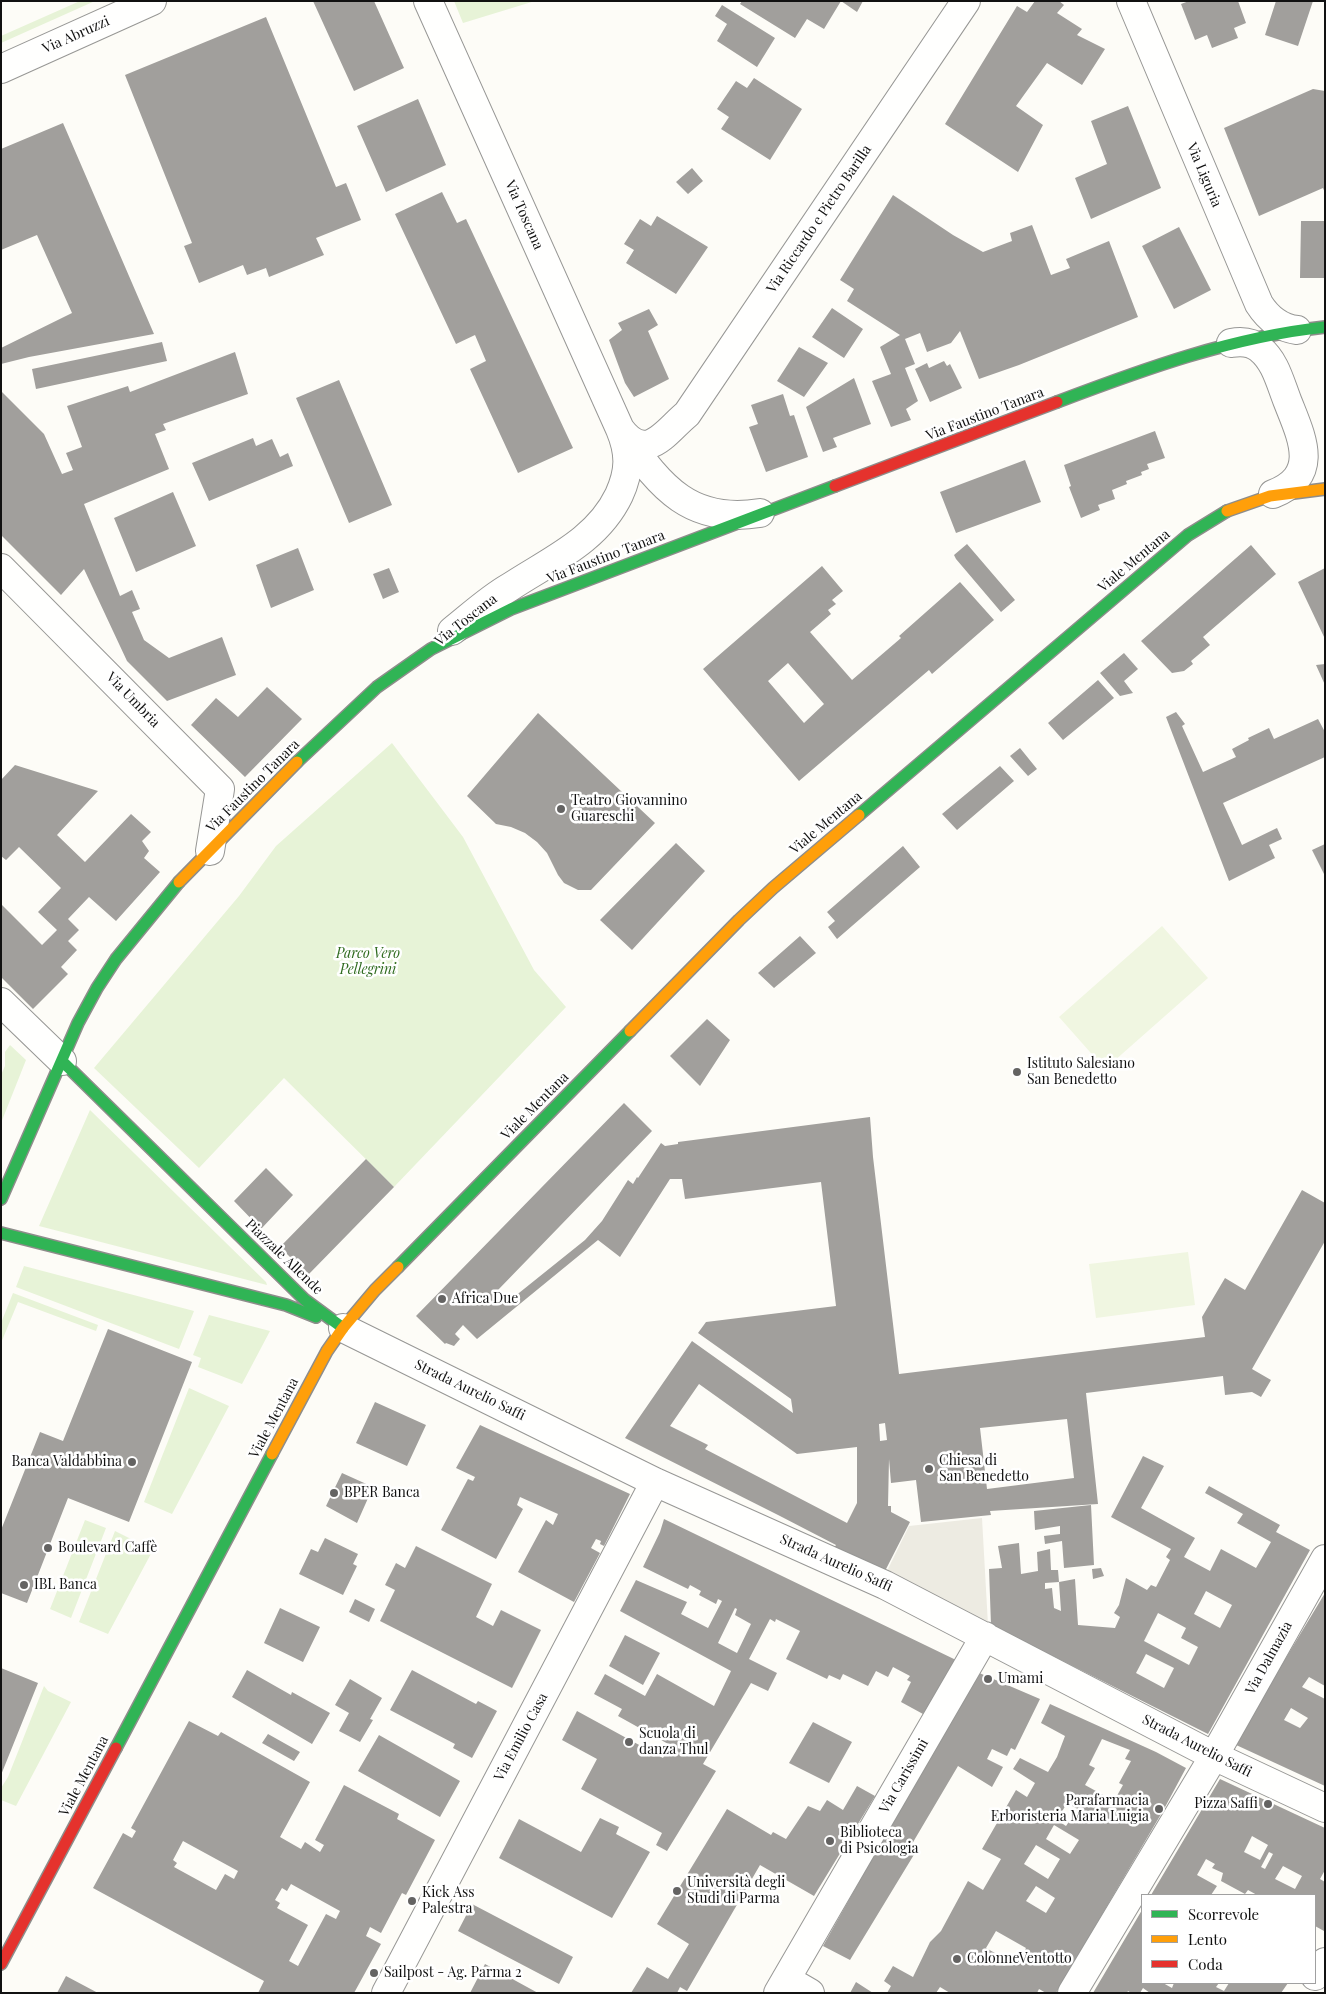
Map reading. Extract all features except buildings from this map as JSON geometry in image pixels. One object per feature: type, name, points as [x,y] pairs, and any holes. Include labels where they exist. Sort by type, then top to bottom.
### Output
[{"type":"main road","name":"Via Faustino Tanara","points":[[62,1061],[78,1023],[97,988],[116,959],[156,908],[342,717],[377,687],[420,656],[465,631],[511,609],[1124,377],[1231,343],[1297,330],[1325,327]]},
{"type":"main road","name":"Viale Mentana","points":[[1,1964],[322,1360],[343,1328],[394,1269],[739,920],[773,888],[1188,535],[1230,509],[1299,491]]},
{"type":"main road","name":"Piazzale Allende","points":[[62,1061],[305,1300],[343,1328]]},
{"type":"main road","points":[[1,1199],[62,1061]]},
{"type":"main road","name":"Piazzale Allende","points":[[1,1233],[286,1305],[343,1328]]},
{"type":"street","name":"Via Abruzzi","points":[[1,68],[152,1]]},
{"type":"street","name":"Via Toscana","points":[[420,656],[508,587],[570,551],[583,540],[606,518],[625,480],[628,465],[628,452],[620,429],[428,1]]},
{"type":"street","name":"Via Riccardo e Pietro Barilla","points":[[619,494],[632,472],[693,406],[966,1]]},
{"type":"street","name":"Via Liguria","points":[[1131,1],[1259,304],[1268,316],[1279,325],[1284,328],[1297,330]]},
{"type":"street","points":[[1231,343],[1245,342],[1254,345],[1262,350],[1272,362],[1302,438],[1305,456],[1300,472],[1289,486],[1299,491],[1315,493],[1325,500]]},
{"type":"street","name":"Via Toscana","points":[[620,429],[670,492],[692,506],[728,515],[758,514],[774,510]]},
{"type":"street","name":"Via Riccardo e Pietro Barilla","points":[[620,429],[630,439],[644,444],[655,442],[667,434]]},
{"type":"street","name":"Via Umbria","points":[[1,568],[220,789],[210,851]]},
{"type":"street","points":[[1,1002],[62,1061]]},
{"type":"street","name":"Strada Aurelio Saffi","points":[[343,1328],[655,1482],[886,1585],[1214,1756],[1325,1808]]},
{"type":"street","name":"Via Emilio Casa","points":[[386,1993],[655,1482]]},
{"type":"street","name":"Via Dalmazia","points":[[1072,1993],[1214,1756],[1325,1559]]},
{"type":"street","name":"Via Carissimi","points":[[782,1986],[985,1636]]},
{"type":"street","points":[[1316,1975],[1325,1962]]},
{"type":"street","points":[[782,1986],[810,1993]]},
{"type":"green space","points":[[80,1],[95,1],[1,43],[1,36]]},
{"type":"green space","points":[[454,1],[535,1],[463,23]]},
{"type":"green space","name":"Parco Vero Pellegrini","points":[[392,743],[463,837],[534,970],[566,1007],[394,1187],[284,1078],[199,1168],[94,1068],[239,896],[276,846]]},
{"type":"green space","points":[[1162,926],[1208,978],[1105,1069],[1059,1017]]},
{"type":"green space","points":[[10,1045],[26,1060],[1,1123],[1,1075],[5,1066],[5,1052]]},
{"type":"green space","points":[[90,1110],[266,1282],[267,1285],[39,1226]]},
{"type":"green space","points":[[1188,1252],[1195,1305],[1096,1318],[1089,1264]]},
{"type":"green space","points":[[24,1266],[194,1311],[179,1349],[16,1287]]},
{"type":"green space","points":[[13,1293],[98,1325],[96,1331],[18,1302],[1,1343],[1,1323]]},
{"type":"green space","points":[[209,1315],[270,1331],[242,1384],[198,1367],[201,1358],[193,1355]]},
{"type":"green space","points":[[189,1388],[229,1406],[172,1514],[144,1502]]},
{"type":"green space","points":[[85,1520],[106,1528],[71,1618],[50,1609]]},
{"type":"green space","points":[[115,1531],[153,1550],[108,1634],[79,1622]]},
{"type":"green space","points":[[44,1686],[48,1691],[71,1702],[16,1806],[1,1800],[1,1788],[8,1777]]},
{"type":"shaded area","points":[[982,1518],[988,1625],[887,1571],[909,1526]]},
{"type":"traffic: fast","points":[[1057,402],[1156,366],[1222,346],[1256,338],[1325,327]]},
{"type":"traffic: fast","points":[[297,762],[377,687],[431,649],[511,609],[835,486]]},
{"type":"traffic: fast","points":[[859,815],[1188,535],[1227,511]]},
{"type":"traffic: fast","points":[[1,1199],[78,1023],[97,988],[116,959],[179,882]]},
{"type":"traffic: fast","points":[[398,1267],[630,1031]]},
{"type":"traffic: fast","points":[[62,1061],[305,1300],[343,1328]]},
{"type":"traffic: fast","points":[[1,1233],[286,1305],[316,1317]]},
{"type":"traffic: fast","points":[[116,1748],[272,1454]]},
{"type":"traffic: slow","points":[[1227,511],[1270,496],[1325,489]]},
{"type":"traffic: slow","points":[[179,882],[297,762]]},
{"type":"traffic: slow","points":[[630,1031],[739,920],[773,888],[859,815]]},
{"type":"traffic: slow","points":[[272,1454],[327,1351],[343,1328],[375,1290],[398,1267]]},
{"type":"traffic: jam","points":[[835,486],[1057,402]]},
{"type":"traffic: jam","points":[[1,1964],[116,1748]]},
{"type":"place","name":"Teatro Giovannino Guareschi","points":[[561,809]]},
{"type":"place","name":"Istituto Salesiano San Benedetto","points":[[1017,1072]]},
{"type":"place","name":"Africa Due","points":[[442,1299]]},
{"type":"place","name":"Banca Valdabbina","points":[[132,1462]]},
{"type":"place","name":"Chiesa di San Benedetto","points":[[929,1469]]},
{"type":"place","name":"BPER Banca","points":[[334,1493]]},
{"type":"place","name":"Boulevard Caffè","points":[[48,1548]]},
{"type":"place","name":"IBL Banca","points":[[24,1585]]},
{"type":"place","name":"Umami","points":[[988,1679]]},
{"type":"place","name":"Scuola di danza Thul","points":[[629,1742]]},
{"type":"place","name":"Pizza Saffi","points":[[1268,1804]]},
{"type":"place","name":"Parafarmacia Erboristeria Maria Luigia","points":[[1159,1809]]},
{"type":"place","name":"Biblioteca di Psicologia","points":[[830,1841]]},
{"type":"place","name":"Università degli Studi di Parma","points":[[677,1891]]},
{"type":"place","name":"Kick Ass Palestra","points":[[412,1901]]},
{"type":"place","name":"ColonneVentotto","points":[[957,1959]]},
{"type":"place","name":"Sailpost - Ag. Parma 2","points":[[374,1973]]}]
